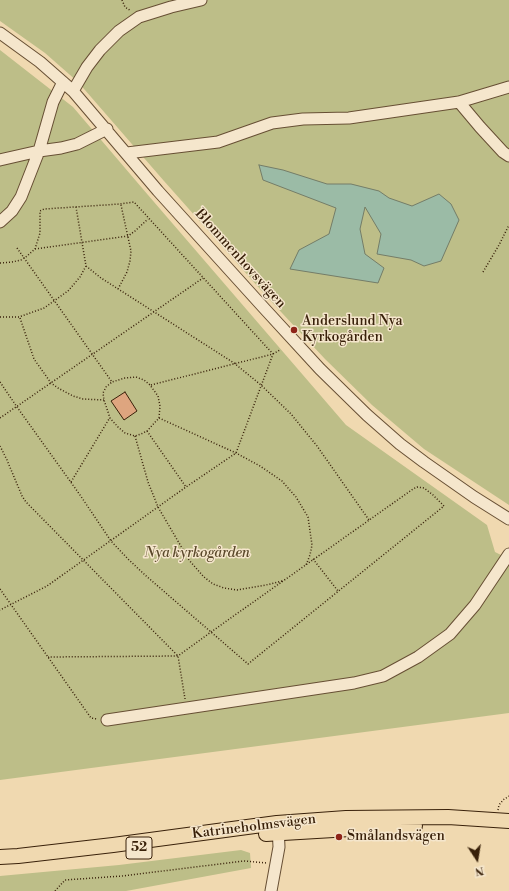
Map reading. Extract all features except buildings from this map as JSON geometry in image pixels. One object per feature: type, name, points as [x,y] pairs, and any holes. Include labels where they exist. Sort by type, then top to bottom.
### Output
[{"type":"main road","name":"Katrineholmsvägen","points":[[0,864],[346,818],[448,817],[503,820]]},
{"type":"main road","name":"Katrineholmsvägen","points":[[0,857],[278,828],[401,826],[509,830]]},
{"type":"street","points":[[73,91],[87,67],[100,50],[119,31],[139,17],[171,6],[201,0]]},
{"type":"street","name":"Blommenhovsvägen","points":[[0,33],[40,62],[73,91],[263,307],[320,369],[367,415],[400,444],[424,462],[474,497],[509,519]]},
{"type":"street","points":[[0,222],[12,211],[21,197],[39,151],[53,102],[63,82]]},
{"type":"street","points":[[126,153],[218,142],[272,123],[303,119],[349,118],[459,102],[509,87]]},
{"type":"street","points":[[459,102],[503,152],[509,156]]},
{"type":"street","points":[[0,160],[78,144],[106,129]]},
{"type":"street","points":[[107,720],[354,683],[383,676],[418,657],[450,634],[475,605],[509,554]]},
{"type":"street","points":[[271,891],[279,847],[278,828]]},
{"type":"path","points":[[122,0],[125,7],[139,17]]},
{"type":"path","points":[[0,263],[21,260],[35,248],[40,233],[40,211],[44,209],[134,202],[272,354]]},
{"type":"path","points":[[118,289],[130,261],[131,251],[120,204]]},
{"type":"path","points":[[0,317],[20,317],[44,308],[68,291],[80,277],[86,266],[76,207]]},
{"type":"path","points":[[35,248],[128,236],[148,218]]},
{"type":"path","points":[[483,272],[509,225]]},
{"type":"path","points":[[17,248],[112,382]]},
{"type":"path","points":[[86,266],[101,278],[234,363],[261,384],[291,414],[317,446],[369,520]]},
{"type":"path","points":[[0,418],[203,278]]},
{"type":"path","points":[[20,317],[34,359],[51,383],[73,396],[83,399],[104,400]]},
{"type":"path","points":[[150,385],[272,354],[280,350]]},
{"type":"path","points":[[0,610],[47,586],[186,487],[236,454],[272,354]]},
{"type":"path","points":[[136,377],[144,380],[150,385],[158,396],[160,406],[159,418],[147,431],[135,436],[125,433],[110,418],[103,393],[106,387],[112,382],[125,378],[136,377]]},
{"type":"path","points":[[0,382],[111,541],[145,575],[211,632],[248,664],[444,506],[424,488],[417,487],[412,489],[314,560],[283,581],[211,632],[178,656],[48,657]]},
{"type":"path","points":[[71,482],[110,418]]},
{"type":"path","points":[[159,418],[260,466],[282,481],[296,497],[308,517],[312,545],[306,565]]},
{"type":"path","points":[[147,431],[186,487]]},
{"type":"path","points":[[135,436],[148,482],[158,507],[189,560],[204,577],[213,584],[224,588],[238,590],[283,581]]},
{"type":"path","points":[[0,446],[22,496],[178,656],[187,709]]},
{"type":"path","points":[[314,560],[338,591]]},
{"type":"path","points":[[0,589],[91,718],[107,720]]},
{"type":"path","points":[[503,820],[499,805],[509,796]]},
{"type":"path","points":[[54,891],[65,880],[122,876],[244,861],[266,862],[275,867]]},
{"type":"green space","points":[[0,0],[509,0],[509,505],[424,449],[372,405],[325,359],[268,298],[78,82],[45,53],[0,21]]},
{"type":"green space","name":"Nya kyrkogården","points":[[0,50],[73,107],[346,425],[487,525],[495,552],[509,559],[509,713],[0,780]]},
{"type":"green space","points":[[241,850],[250,853],[251,868],[126,891],[0,891],[0,876],[119,865]]},
{"type":"shaded area","points":[[259,165],[283,170],[327,184],[351,184],[379,191],[389,198],[412,206],[439,194],[451,204],[459,220],[441,261],[424,266],[411,260],[377,254],[381,234],[365,207],[360,229],[365,254],[384,268],[378,283],[290,269],[299,250],[329,234],[336,208],[263,180]]},
{"type":"place","name":"Anderslund Nya Kyrkogården","points":[[294,330]]},
{"type":"place","name":"Smålandsvägen","points":[[339,837]]}]
